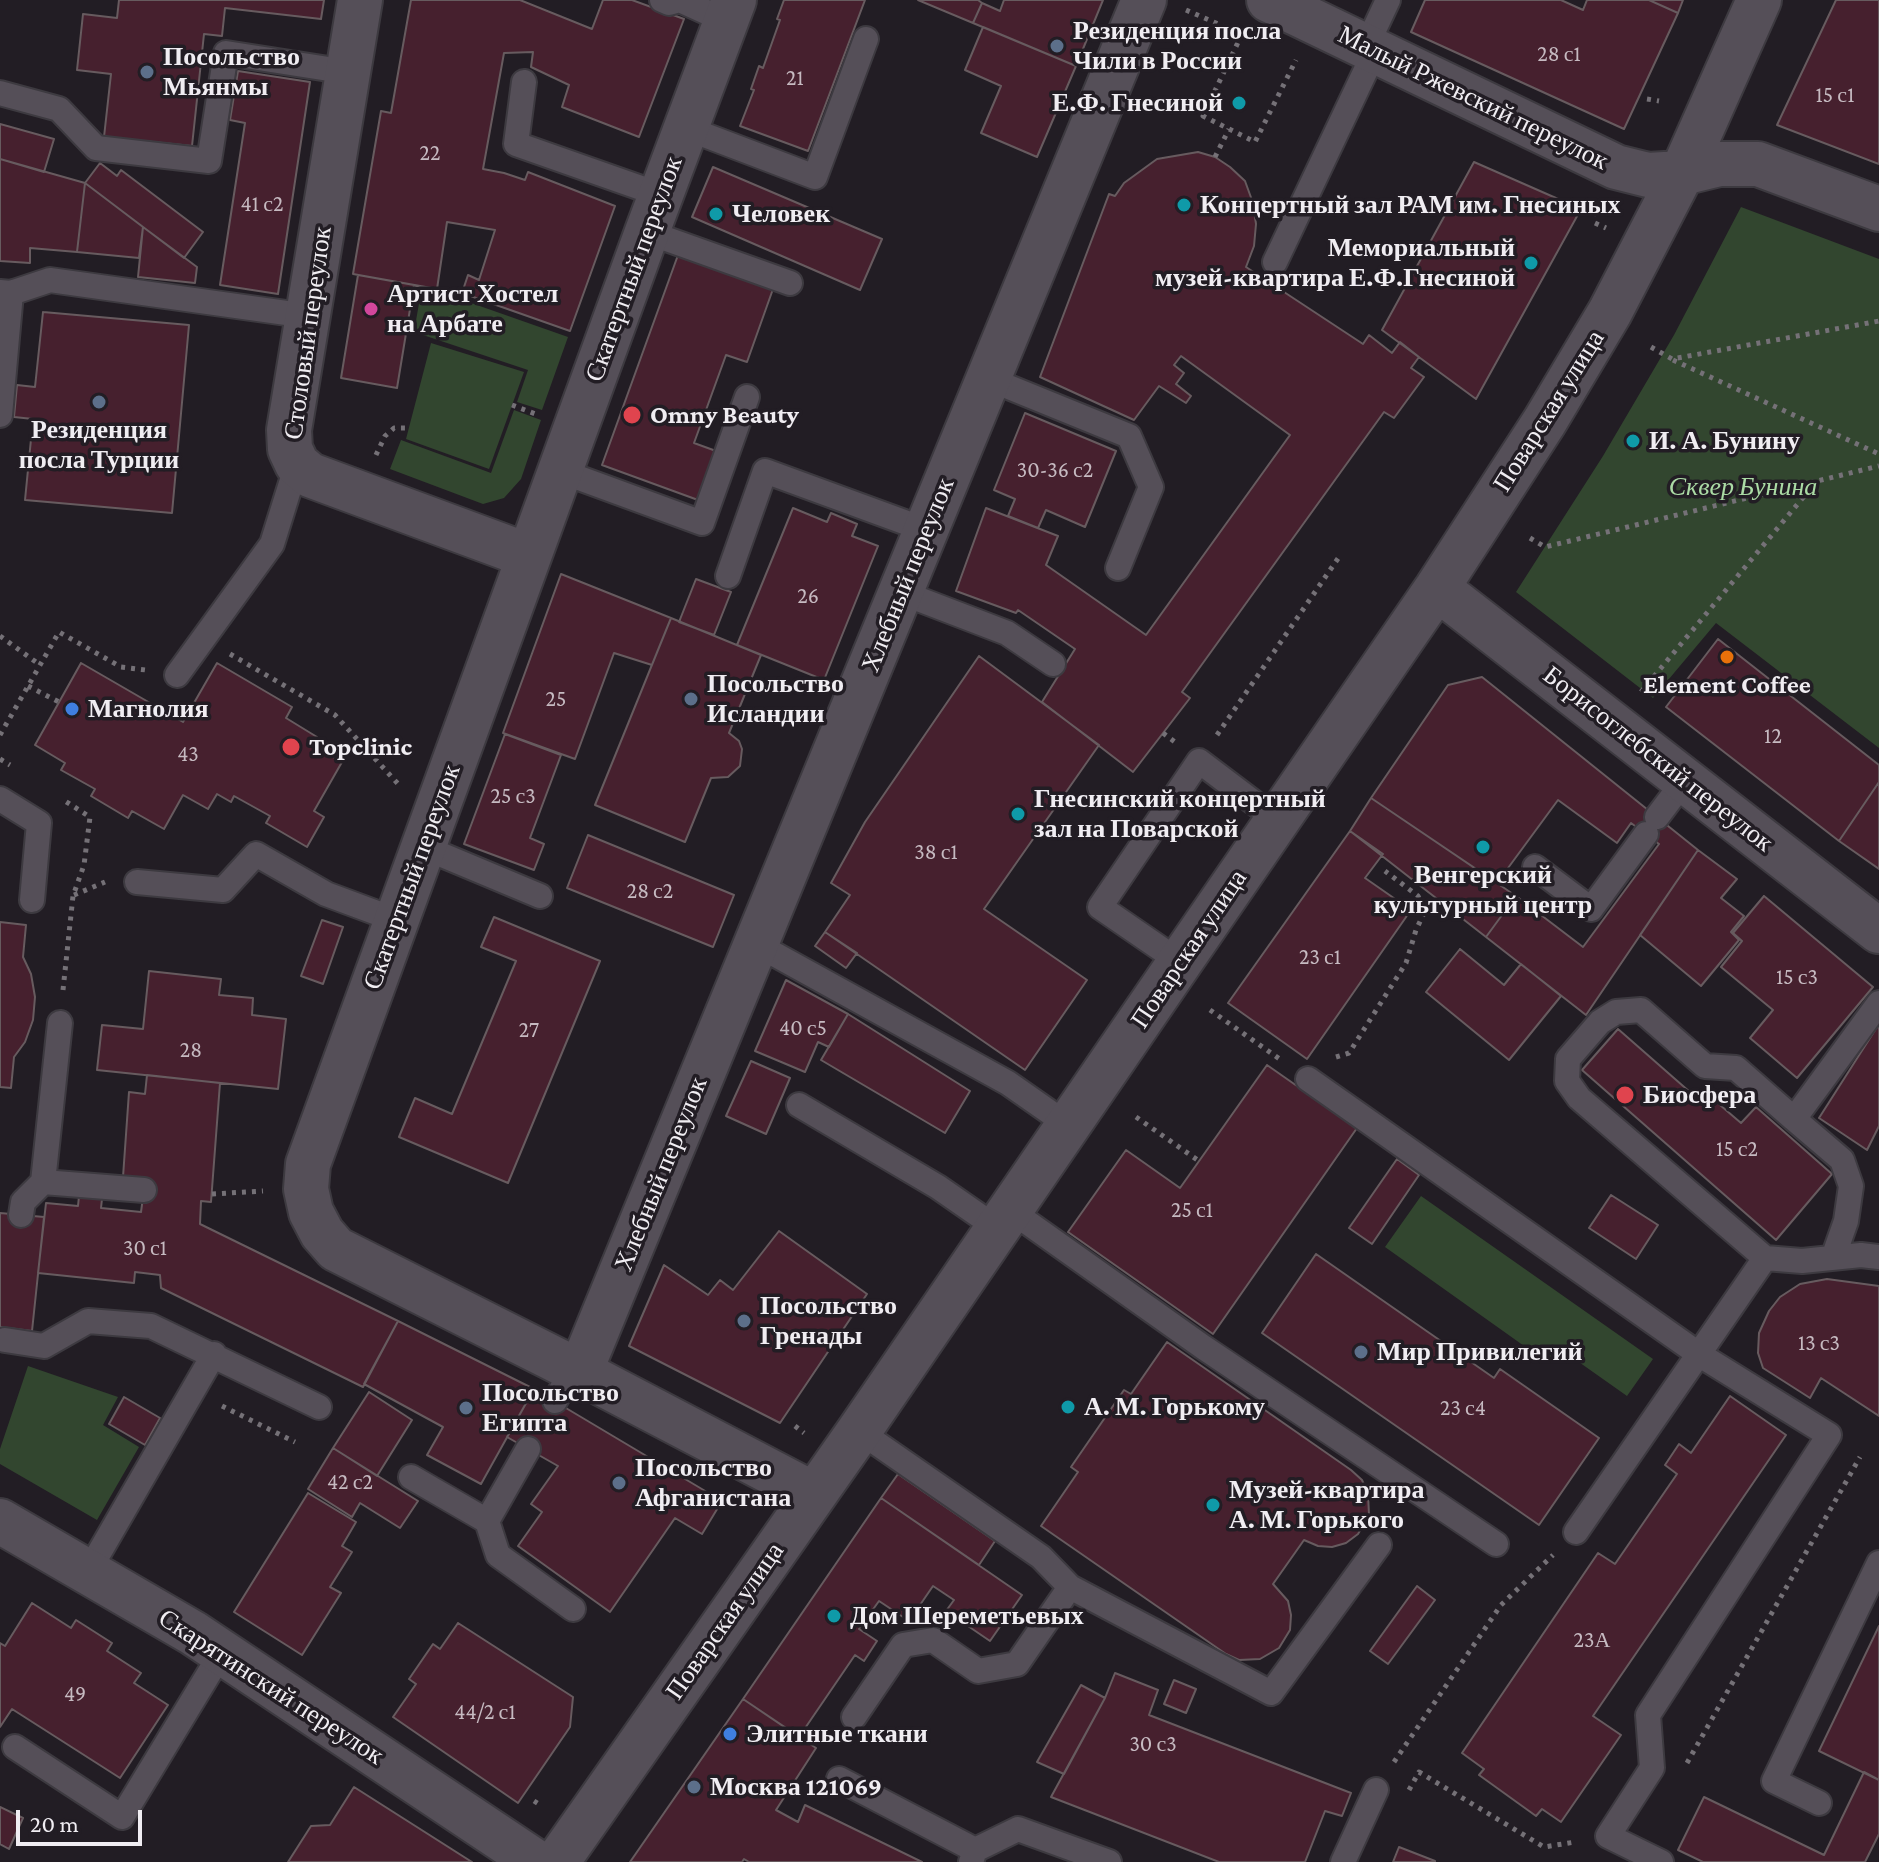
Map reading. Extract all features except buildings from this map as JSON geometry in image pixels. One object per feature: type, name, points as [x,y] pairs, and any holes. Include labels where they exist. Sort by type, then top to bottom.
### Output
[{"type":"street","name":"Столовый переулок","points":[[360,0],[289,430],[290,449],[297,464],[310,475],[529,556]]},
{"type":"street","name":"Хлебный переулок","points":[[569,1381],[756,944],[1144,0]]},
{"type":"street","name":"Малый Ржевский переулок","points":[[1269,0],[1616,167],[1648,175],[1682,173],[1719,164],[1758,164],[1879,209]]},
{"type":"street","name":"Поварская улица","points":[[557,1862],[859,1431],[1437,588],[1545,421],[1602,325],[1682,173],[1759,0]]},
{"type":"street","name":"Скатертный переулок","points":[[730,10],[308,1164],[306,1189],[311,1212],[322,1233],[336,1249],[569,1381],[813,1494]]},
{"type":"street","name":"Борисоглебский переулок","points":[[1437,588],[1879,931]]},
{"type":"street","name":"Скарятинский переулок","points":[[0,1521],[222,1652],[536,1862]]},
{"type":"lane","points":[[662,0],[669,3],[680,0],[730,10]]},
{"type":"lane","points":[[1275,262],[1371,49],[1388,0]]},
{"type":"lane","points":[[686,128],[815,177],[866,39]]},
{"type":"lane","points":[[0,93],[59,109],[96,148],[209,161],[226,53],[348,72]]},
{"type":"lane","points":[[524,82],[516,144],[790,283]]},
{"type":"lane","points":[[0,415],[5,293],[50,280],[308,316]]},
{"type":"lane","points":[[989,379],[1129,436],[1151,487],[1118,568]]},
{"type":"lane","points":[[560,471],[702,523],[747,397]]},
{"type":"lane","points":[[177,675],[272,544],[297,464]]},
{"type":"lane","points":[[728,576],[765,471],[926,530]]},
{"type":"lane","points":[[900,592],[1007,633],[1053,664]]},
{"type":"lane","points":[[1180,962],[1100,907],[1199,761],[1277,820]]},
{"type":"lane","points":[[1535,867],[1591,909],[1685,780]]},
{"type":"lane","points":[[0,799],[39,823],[32,900]]},
{"type":"lane","points":[[423,847],[540,896]]},
{"type":"lane","points":[[137,882],[223,890],[256,854],[326,894],[396,920]]},
{"type":"lane","points":[[756,944],[1008,1083],[1068,1125]]},
{"type":"lane","points":[[1794,1119],[1879,1003]]},
{"type":"lane","points":[[1833,1258],[1846,1221],[1851,1186],[1842,1160],[1736,1068],[1705,1066],[1641,1010],[1616,1012],[1600,1022],[1568,1059],[1567,1081],[1579,1098],[1765,1258],[1802,1261],[1879,1257]]},
{"type":"lane","points":[[43,1182],[60,1023]]},
{"type":"lane","points":[[1303,1076],[1700,1355],[1829,1435],[1648,1715],[1652,1768],[1608,1836],[1661,1862]]},
{"type":"lane","points":[[799,1105],[938,1187],[1004,1219],[1203,1347],[1496,1544]]},
{"type":"lane","points":[[15,1205],[43,1182],[144,1190]]},
{"type":"lane","points":[[1576,1532],[1765,1258]]},
{"type":"lane","points":[[5,1341],[44,1346],[88,1321],[151,1326],[319,1407]]},
{"type":"lane","points":[[88,1572],[214,1354]]},
{"type":"lane","points":[[859,1431],[1041,1557],[1070,1587],[1271,1693],[1379,1545]]},
{"type":"lane","points":[[487,1521],[528,1449]]},
{"type":"lane","points":[[411,1477],[487,1521],[498,1555],[573,1609]]},
{"type":"lane","points":[[1819,1803],[1774,1781],[1879,1563]]},
{"type":"lane","points":[[854,1717],[903,1645],[933,1640],[978,1671],[1017,1664],[1070,1587]]},
{"type":"lane","points":[[15,1747],[122,1817],[222,1652]]},
{"type":"lane","points":[[839,1779],[973,1856],[1018,1829],[1109,1862]]},
{"type":"lane","points":[[1343,1862],[1376,1790]]},
{"type":"path","points":[[1242,34],[1203,116],[1255,142],[1296,60]]},
{"type":"path","points":[[1647,99],[1659,101]]},
{"type":"path","points":[[1215,157],[1229,129]]},
{"type":"path","points":[[1595,223],[1607,228]]},
{"type":"path","points":[[1672,359],[1879,321]]},
{"type":"path","points":[[1651,347],[1879,454]]},
{"type":"path","points":[[512,405],[546,418]]},
{"type":"path","points":[[371,468],[385,436],[394,428],[408,428]]},
{"type":"path","points":[[1530,538],[1545,547],[1879,466]]},
{"type":"path","points":[[1636,699],[1816,482]]},
{"type":"path","points":[[1163,733],[1199,761],[1339,557]]},
{"type":"path","points":[[0,735],[59,632],[121,667],[177,675]]},
{"type":"path","points":[[0,636],[40,665]]},
{"type":"path","points":[[203,638],[335,715],[406,793]]},
{"type":"path","points":[[28,686],[59,702]]},
{"type":"path","points":[[1210,1010],[1303,1076],[1349,1053],[1406,963],[1425,911],[1418,896],[1385,871]]},
{"type":"path","points":[[1136,1117],[1199,1161]]},
{"type":"path","points":[[212,1194],[267,1191]]},
{"type":"path","points":[[193,1391],[295,1442]]},
{"type":"path","points":[[795,1426],[804,1433]]},
{"type":"path","points":[[1652,1768],[1677,1781],[1860,1457]]},
{"type":"path","points":[[1376,1790],[1501,1605],[1576,1532]]},
{"type":"path","points":[[1407,1793],[1419,1772],[1544,1847],[1608,1836]]},
{"type":"path","points":[[534,1801],[542,1806]]},
{"type":"green space","name":"Сквер Бунина","points":[[1741,207],[1879,259],[1879,748],[1716,623],[1653,698],[1516,592],[1603,456],[1674,335]]},
{"type":"green space","points":[[421,292],[457,298],[568,337],[542,410],[517,402],[528,370],[414,332]]},
{"type":"green space","points":[[431,343],[524,372],[489,469],[406,439]]},
{"type":"green space","points":[[514,410],[541,420],[521,479],[504,498],[483,504],[390,469],[401,440],[491,473]]},
{"type":"green space","points":[[1421,1196],[1653,1359],[1627,1396],[1559,1348],[1548,1363],[1385,1247]]},
{"type":"green space","points":[[28,1366],[118,1397],[103,1425],[139,1447],[97,1520],[0,1464],[0,1449]]},
{"type":"place","name":"Резиденция посла Чили в России","points":[[1057,46]]},
{"type":"place","name":"Посольство Мьянмы","points":[[147,72]]},
{"type":"place","name":"Е.Ф. Гнесиной","points":[[1239,103]]},
{"type":"place","name":"Концертный зал РАМ им. Гнесиных","points":[[1184,205]]},
{"type":"place","name":"Человек","points":[[716,214]]},
{"type":"place","name":"Мемориальный музей-квартира Е.Ф.Гнесиной","points":[[1531,263]]},
{"type":"place","name":"Артист Хостел на Арбате","points":[[371,309]]},
{"type":"place","name":"Резиденция посла Турции","points":[[99,402]]},
{"type":"place","name":"Omny Beauty","points":[[632,415]]},
{"type":"place","name":"И. А. Бунину","points":[[1633,441]]},
{"type":"place","name":"Element Coffee","points":[[1727,657]]},
{"type":"place","name":"Посольство Исландии","points":[[691,699]]},
{"type":"place","name":"Магнолия","points":[[72,709]]},
{"type":"place","name":"Topclinic","points":[[291,747]]},
{"type":"place","name":"Гнесинский концертный зал на Поварской","points":[[1018,814]]},
{"type":"place","name":"Венгерский культурный центр","points":[[1483,847]]},
{"type":"place","name":"Биосфера","points":[[1625,1095]]},
{"type":"place","name":"Посольство Гренады","points":[[744,1321]]},
{"type":"place","name":"Мир Привилегий","points":[[1361,1352]]},
{"type":"place","name":"А. М. Горькому","points":[[1068,1407]]},
{"type":"place","name":"Посольство Египта","points":[[466,1408]]},
{"type":"place","name":"Посольство Афганистана","points":[[619,1483]]},
{"type":"place","name":"Музей-квартира А. М. Горького","points":[[1213,1505]]},
{"type":"place","name":"Дом Шереметьевых","points":[[834,1616]]},
{"type":"place","name":"Элитные ткани","points":[[730,1734]]},
{"type":"place","name":"Москва 121069","points":[[694,1787]]}]
